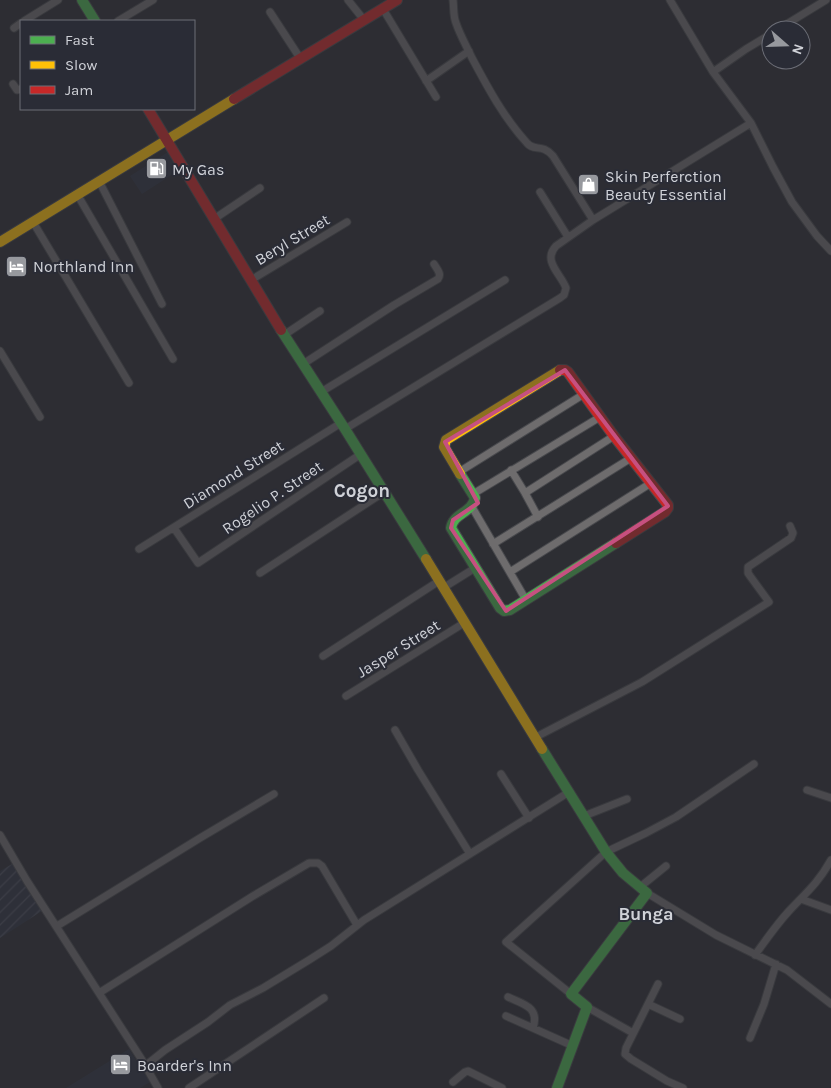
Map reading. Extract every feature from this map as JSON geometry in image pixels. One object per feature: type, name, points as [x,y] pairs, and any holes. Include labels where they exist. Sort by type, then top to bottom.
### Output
[{"type":"street","points":[[26,20],[58,0]]},
{"type":"street","points":[[120,20],[153,0]]},
{"type":"street","points":[[348,0],[364,20]]},
{"type":"street","points":[[0,242],[397,0]]},
{"type":"street","points":[[453,0],[455,20],[488,89],[530,147],[546,149],[550,153],[593,220]]},
{"type":"street","points":[[670,0],[713,72],[752,123],[792,202],[831,252]]},
{"type":"street","points":[[793,20],[826,0]]},
{"type":"street","points":[[83,1],[94,20]]},
{"type":"street","points":[[382,9],[436,97]]},
{"type":"street","points":[[270,12],[300,58]]},
{"type":"street","points":[[14,28],[20,24]]},
{"type":"street","points":[[713,72],[761,40]]},
{"type":"street","points":[[426,81],[469,51]]},
{"type":"street","points":[[13,84],[17,90],[20,89]]},
{"type":"street","points":[[149,110],[284,335],[361,454],[534,738],[606,852],[623,873],[643,890],[716,935],[787,970],[831,1004]]},
{"type":"street","points":[[540,192],[568,237],[752,123]]},
{"type":"street","points":[[99,181],[162,304]]},
{"type":"street","points":[[214,219],[260,188]]},
{"type":"street","points":[[77,194],[173,359]]},
{"type":"street","points":[[33,222],[129,383]]},
{"type":"street","name":"Beryl Street","points":[[251,280],[347,222]]},
{"type":"street","name":"Diamond Street","points":[[139,550],[564,294],[566,292],[565,285],[551,262],[550,255],[556,246],[568,237]]},
{"type":"street","points":[[303,364],[438,279],[440,273],[434,264]]},
{"type":"street","points":[[321,392],[505,280]]},
{"type":"street","points":[[284,335],[320,311]]},
{"type":"street","points":[[0,351],[40,417]]},
{"type":"street","points":[[560,370],[568,372],[600,417],[668,505],[668,508],[665,512],[510,610],[502,610],[475,568],[451,525],[453,520],[472,507],[475,500],[444,447],[446,440],[560,370]]},
{"type":"street","points":[[459,472],[584,394]]},
{"type":"street","points":[[473,494],[600,417]]},
{"type":"street","points":[[525,493],[614,436]]},
{"type":"street","name":"Rogelio P. Street","points":[[174,528],[198,563],[361,454]]},
{"type":"street","points":[[493,544],[632,458]]},
{"type":"street","points":[[511,470],[538,517]]},
{"type":"street","points":[[510,572],[651,483]]},
{"type":"street","points":[[260,573],[384,492]]},
{"type":"street","points":[[472,507],[526,600]]},
{"type":"street","points":[[534,738],[642,682],[769,602],[748,573],[748,567],[791,538],[793,533],[790,526]]},
{"type":"street","points":[[323,656],[441,585],[475,568]]},
{"type":"street","name":"Jasper Street","points":[[346,696],[464,622]]},
{"type":"street","points":[[395,730],[470,854]]},
{"type":"street","points":[[633,1033],[587,1007],[506,942],[606,852],[676,817],[754,764]]},
{"type":"street","points":[[501,774],[528,818]]},
{"type":"street","points":[[807,790],[831,798]]},
{"type":"street","points":[[145,1066],[230,1005],[263,988],[309,960],[331,946],[357,925],[569,792]]},
{"type":"street","points":[[57,926],[274,794]]},
{"type":"street","points":[[584,816],[627,799]]},
{"type":"street","points":[[0,835],[158,1088]]},
{"type":"street","points":[[755,955],[775,927],[828,872],[831,860]]},
{"type":"street","points":[[99,993],[237,906],[309,864],[318,863],[322,866],[357,925]]},
{"type":"street","points":[[570,994],[643,890],[666,866]]},
{"type":"street","points":[[801,898],[831,910]]},
{"type":"street","points":[[750,1038],[764,1004],[776,964]]},
{"type":"street","points":[[658,984],[625,1051],[627,1056],[667,1081],[683,1088]]},
{"type":"street","points":[[189,1088],[324,998]]},
{"type":"street","points":[[508,998],[525,1005],[534,1012],[536,1017],[533,1028]]},
{"type":"street","points":[[648,1004],[680,1019]]},
{"type":"street","points":[[558,1088],[587,1007]]},
{"type":"street","points":[[506,1016],[573,1046]]},
{"type":"street","points":[[453,1082],[465,1072],[468,1072],[502,1088]]},
{"type":"highlighted area","points":[[565,370],[668,506],[506,611],[451,528],[453,520],[478,503],[445,442]]},
{"type":"shaded area","points":[[168,152],[179,170],[142,194],[130,176]]},
{"type":"shaded area","points":[[12,864],[42,911],[0,938],[0,871]]},
{"type":"shaded area","name":"Boarder's Inn","points":[[129,1049],[150,1082],[140,1088],[66,1088]]},
{"type":"traffic: fast","points":[[82,0],[94,20]]},
{"type":"traffic: fast","points":[[281,330],[426,559]]},
{"type":"traffic: fast","points":[[460,474],[475,498],[470,507],[455,519],[451,528],[500,608],[504,611],[510,610],[616,543]]},
{"type":"traffic: fast","points":[[542,749],[606,852],[623,873],[647,893],[571,994],[587,1007],[557,1088]]},
{"type":"traffic: slow","points":[[0,242],[234,99]]},
{"type":"traffic: slow","points":[[460,474],[444,447],[446,440],[560,370]]},
{"type":"traffic: slow","points":[[426,559],[542,749]]},
{"type":"traffic: jam","points":[[234,99],[397,0]]},
{"type":"traffic: jam","points":[[149,110],[281,330]]},
{"type":"traffic: jam","points":[[560,370],[568,372],[614,436],[668,505],[665,512],[616,543]]},
{"type":"place","name":"My Gas","points":[[156,169]]},
{"type":"place","name":"Skin Perferction Beauty Essential","points":[[589,185]]},
{"type":"place","name":"Northland Inn","points":[[17,266]]},
{"type":"place","name":"Boarder's Inn","points":[[121,1065]]},
{"type":"district","name":"Cogon","points":[[362,490]]},
{"type":"district","name":"Bunga","points":[[646,914]]}]
